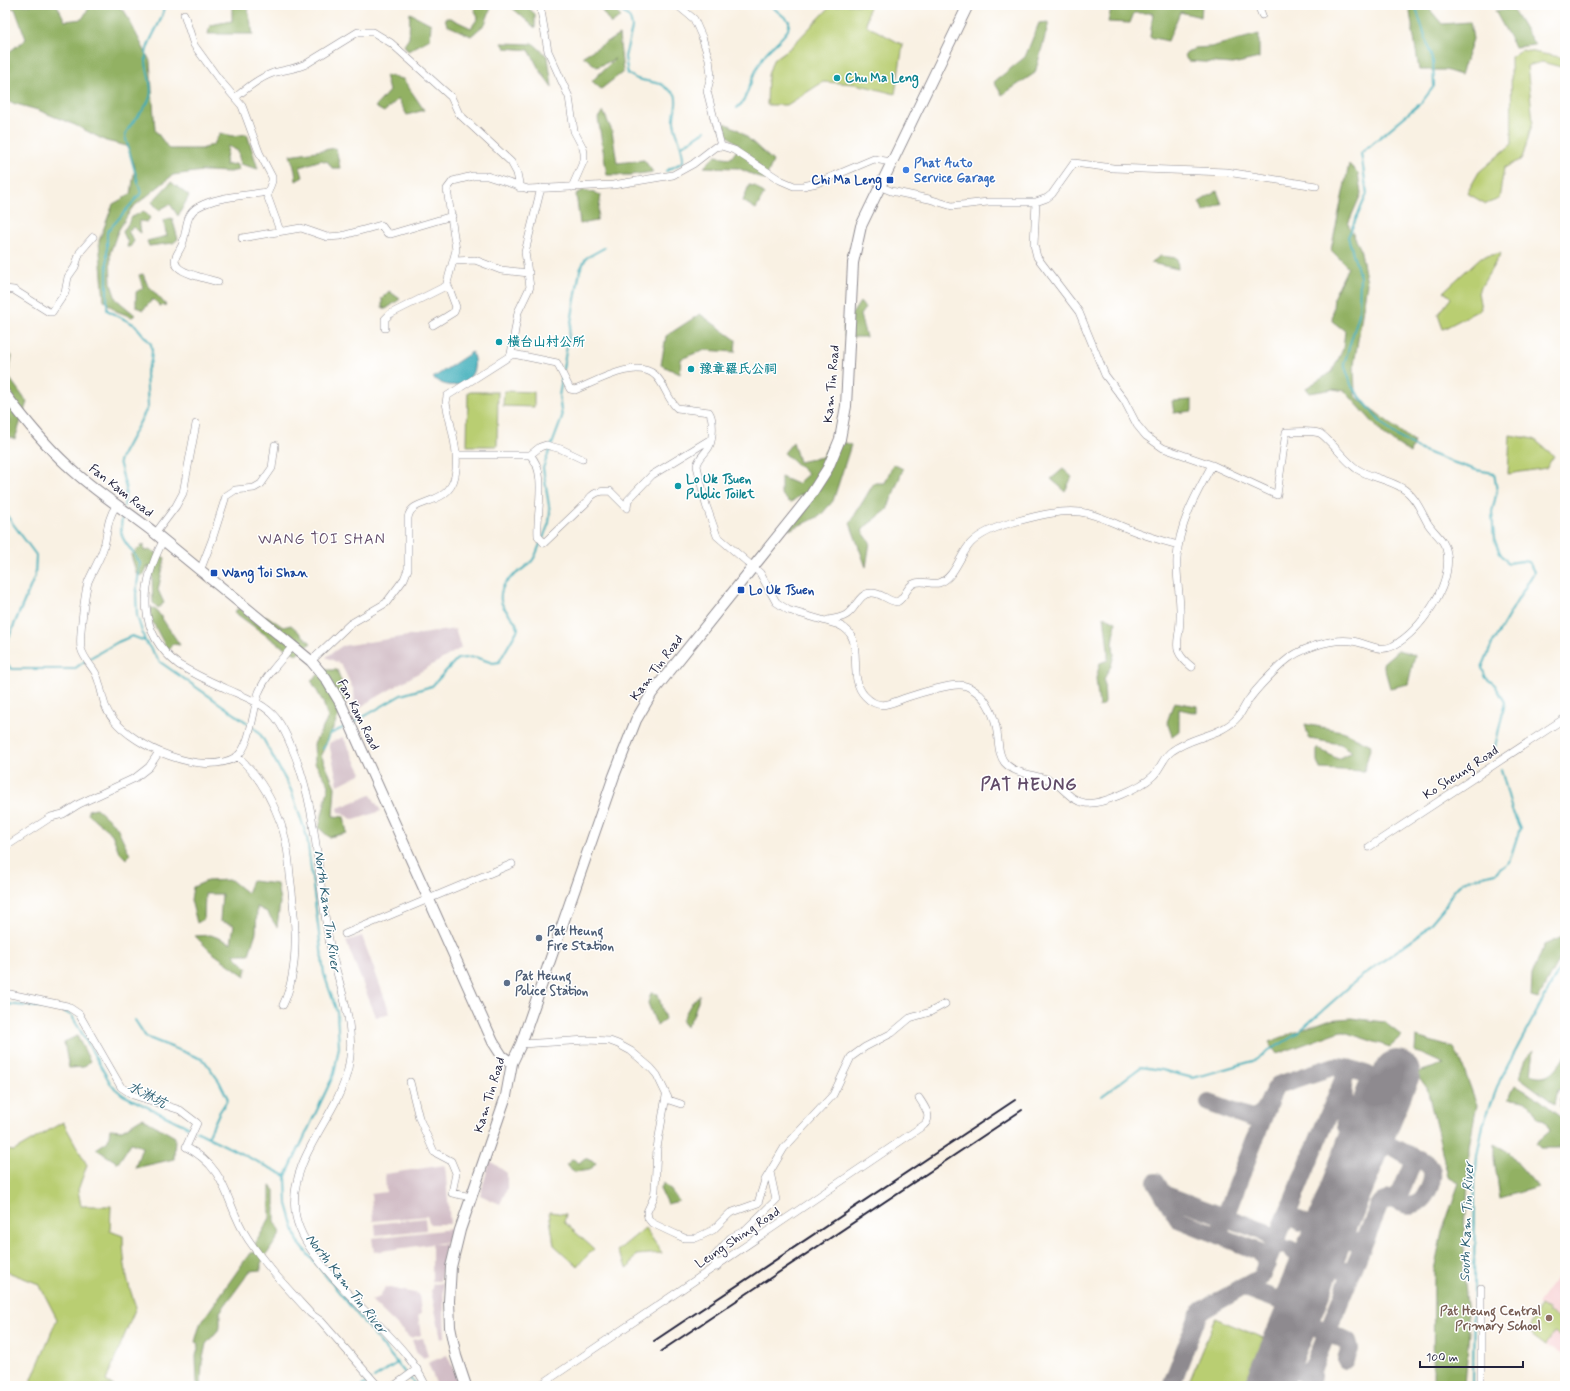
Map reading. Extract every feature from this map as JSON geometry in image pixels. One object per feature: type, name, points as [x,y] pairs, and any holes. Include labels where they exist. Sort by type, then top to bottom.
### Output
[{"type":"main road","name":"Kam Tin Road","points":[[466,1386],[459,1367],[452,1336],[449,1290],[453,1254],[506,1096],[512,1063],[521,1044],[614,776],[636,720],[652,693],[752,566],[810,496],[828,468],[840,439],[846,406],[853,264],[861,226],[879,186],[968,5]]},
{"type":"main road","name":"Fan Kam Road","points":[[5,394],[27,423],[67,465],[116,506],[200,570],[293,646],[311,661],[326,679],[341,704],[493,1042],[502,1056],[512,1063]]},
{"type":"street","points":[[540,5],[548,51],[569,97],[574,131],[583,148],[584,160],[572,187]]},
{"type":"street","points":[[677,5],[694,19],[709,59],[711,76],[708,91],[721,146]]},
{"type":"street","points":[[1258,5],[1262,15]]},
{"type":"street","points":[[184,14],[194,45],[218,78],[236,97],[247,115],[259,152],[272,177],[272,181],[266,192],[280,231]]},
{"type":"street","points":[[236,97],[256,81],[273,73],[298,68],[358,32],[373,32],[391,43],[450,97],[459,114],[511,162],[517,173],[520,188]]},
{"type":"street","points":[[433,325],[454,312],[456,307],[447,280],[455,262],[456,250],[447,189],[453,181],[473,176],[487,176],[520,188],[613,185],[673,174],[693,164],[711,150],[721,146],[734,150],[780,180],[794,186],[817,183],[874,159],[891,162]]},
{"type":"street","points":[[879,186],[891,191],[929,199],[952,206],[988,202],[1036,202],[1047,198],[1052,194],[1074,163],[1140,169],[1227,172],[1316,186]]},
{"type":"street","points":[[511,354],[518,312],[530,287],[529,273],[525,259],[526,245],[541,188]]},
{"type":"street","points":[[218,282],[181,271],[176,266],[175,260],[184,241],[191,213],[195,209],[211,201],[266,192]]},
{"type":"street","points":[[311,661],[350,624],[390,598],[408,569],[408,518],[410,510],[415,506],[440,497],[448,490],[455,478],[456,455],[446,403],[447,396],[511,354],[557,363],[570,389],[575,390],[631,368],[646,371],[658,378],[672,403],[677,408],[709,412],[711,416],[711,439],[709,448],[698,461],[696,466],[706,505],[720,540],[760,573],[772,596],[781,607],[844,627],[850,632],[854,644],[856,679],[858,686],[867,698],[882,705],[960,684],[970,688],[979,694],[995,720],[999,749],[1002,759],[1007,766],[1014,770],[1049,780],[1078,801],[1094,803],[1148,781],[1156,773],[1164,758],[1171,752],[1182,745],[1218,731],[1238,718],[1249,698],[1281,664],[1298,652],[1335,641],[1352,641],[1380,649],[1392,646],[1426,616],[1435,602],[1447,565],[1447,551],[1442,539],[1429,526],[1414,499],[1399,486],[1360,470],[1347,461],[1324,436],[1308,432],[1286,432],[1277,495],[1212,465],[1163,448],[1146,436],[1137,425],[1124,400],[1108,381],[1099,364],[1079,312],[1061,286],[1041,263],[1035,252],[1033,237],[1036,202]]},
{"type":"street","points":[[242,238],[301,228],[327,237],[342,236],[381,225],[387,233],[392,234],[452,216]]},
{"type":"street","points":[[5,289],[14,290],[49,312],[52,312],[65,292],[68,277],[81,250],[93,237]]},
{"type":"street","points":[[455,262],[475,260],[501,270],[529,273]]},
{"type":"street","points":[[385,328],[385,319],[390,314],[448,285]]},
{"type":"street","points":[[196,424],[182,493],[159,538],[146,586],[148,618],[155,639],[170,658],[179,665],[256,703],[273,714],[280,724],[305,782],[331,952],[350,1022],[350,1055],[344,1084],[336,1102],[308,1151],[298,1176],[295,1205],[298,1224],[302,1235],[315,1257],[404,1352],[426,1386]]},
{"type":"street","points":[[530,455],[536,462],[540,492],[538,536],[544,543],[587,502],[591,496],[598,491],[610,491],[627,508],[628,500],[652,475],[711,439]]},
{"type":"street","points":[[200,570],[212,540],[226,496],[235,490],[254,488],[260,484],[272,468],[275,444]]},
{"type":"street","points":[[456,455],[530,455],[540,447],[546,445],[561,449],[582,459]]},
{"type":"street","points":[[1192,667],[1181,658],[1177,647],[1180,617],[1177,570],[1178,545],[1191,506],[1212,465]]},
{"type":"street","points":[[116,506],[109,518],[104,546],[88,583],[80,636],[81,648],[92,668],[104,704],[112,719],[121,728],[159,752],[185,761],[202,763],[228,760],[237,756],[244,746],[256,703],[265,681],[293,646]]},
{"type":"street","points":[[826,621],[847,614],[864,595],[868,593],[876,593],[889,600],[897,602],[903,598],[910,586],[917,582],[934,583],[942,581],[950,575],[970,544],[976,538],[991,530],[1032,517],[1056,512],[1087,513],[1178,545]]},
{"type":"street","name":"Ko Sheung Road","points":[[1369,847],[1565,718]]},
{"type":"street","points":[[5,848],[50,817],[67,812],[79,804],[136,778],[149,767],[159,752]]},
{"type":"street","points":[[237,756],[251,768],[263,786],[281,824],[288,849],[295,913],[292,980],[283,1005]]},
{"type":"street","points":[[345,934],[512,864]]},
{"type":"street","points":[[5,993],[67,1006],[74,1009],[121,1088],[133,1095],[180,1110],[197,1123],[186,1147],[204,1158],[214,1168],[245,1234],[257,1252],[311,1314],[321,1320],[378,1386]]},
{"type":"street","points":[[666,1096],[656,1148],[656,1189],[647,1212],[648,1218],[652,1223],[684,1238],[696,1238],[713,1230],[730,1213],[758,1202],[765,1180],[788,1142],[816,1115],[833,1095],[851,1057],[865,1047],[892,1033],[910,1018],[930,1012],[946,1004]]},
{"type":"street","points":[[521,1044],[587,1040],[610,1041],[631,1051],[657,1075],[669,1100],[681,1104]]},
{"type":"street","points":[[410,1082],[420,1118],[434,1152],[451,1161],[456,1173],[452,1193],[471,1197]]},
{"type":"street","name":"Leung Shing Road","points":[[539,1386],[717,1267],[927,1123],[928,1115],[919,1098]]},
{"type":"street","points":[[717,1267],[713,1258],[720,1249],[730,1238],[744,1231],[776,1200],[770,1172]]},
{"type":"street","points":[[1481,1288],[1481,1386]]},
{"type":"street","points":[[394,1386],[415,1371]]},
{"type":"shaded area","points":[[455,629],[461,648],[355,710],[354,691],[341,664],[326,657],[342,646]]},
{"type":"shaded area","points":[[343,737],[362,773],[338,785],[329,743]]},
{"type":"shaded area","points":[[371,795],[381,811],[354,820],[339,812],[338,808]]},
{"type":"shaded area","points":[[362,936],[390,1013],[376,1017],[346,941]]},
{"type":"shaded area","points":[[490,1161],[507,1173],[507,1189],[500,1204],[480,1195]]},
{"type":"shaded area","points":[[445,1165],[450,1224],[430,1224],[427,1216],[373,1221],[371,1194],[386,1192],[385,1174]]},
{"type":"shaded area","points":[[425,1218],[426,1230],[376,1235],[375,1224]]},
{"type":"shaded area","points":[[452,1229],[451,1241],[433,1244],[446,1244],[440,1281],[432,1281],[432,1244],[374,1252],[372,1238]]},
{"type":"shaded area","name":"Pat Heung Central Primary School","points":[[1560,1272],[1565,1272],[1565,1356],[1546,1345],[1540,1306],[1537,1304]]},
{"type":"shaded area","points":[[443,1283],[445,1337],[441,1338],[431,1291],[433,1284]]},
{"type":"shaded area","points":[[385,1287],[419,1294],[421,1314],[418,1315],[421,1335],[410,1338],[371,1300],[380,1297]]},
{"type":"shaded area","points":[[423,1338],[428,1356],[423,1358],[417,1353],[412,1340]]},
{"type":"shaded area","points":[[447,1355],[461,1386],[437,1386],[428,1363]]},
{"type":"green space","points":[[5,5],[57,5],[65,21],[82,19],[91,5],[117,5],[125,12],[150,61],[155,130],[169,149],[202,149],[214,144],[220,133],[233,136],[247,134],[258,169],[240,164],[238,151],[228,146],[225,165],[236,164],[239,170],[230,172],[203,171],[173,175],[132,208],[118,231],[110,253],[111,284],[116,299],[135,315],[132,317],[116,311],[104,300],[99,241],[113,204],[131,194],[135,167],[127,146],[106,141],[75,125],[38,110],[9,102],[5,96],[5,55],[26,39],[15,9]]},
{"type":"green space","points":[[232,5],[247,5],[253,34],[208,34],[210,25],[232,21]]},
{"type":"green space","points":[[478,5],[492,5],[485,24],[471,36],[447,25],[445,18],[450,18],[471,28],[478,18],[474,8]]},
{"type":"green space","points":[[509,5],[525,5],[535,14],[535,28]]},
{"type":"green space","points":[[598,5],[610,5],[621,17],[611,24]]},
{"type":"green space","points":[[843,5],[869,5],[866,25],[903,45],[895,94],[856,84],[823,82],[787,105],[767,105],[768,75],[773,60],[790,48],[830,7]]},
{"type":"green space","points":[[1112,5],[1202,5],[1201,17],[1180,12],[1168,41],[1150,37],[1153,13],[1134,13],[1130,23],[1108,22]]},
{"type":"green space","points":[[1411,5],[1426,5],[1442,24],[1470,22],[1473,39],[1461,75],[1445,70],[1419,70],[1410,12]]},
{"type":"green space","points":[[1512,8],[1535,45],[1515,47],[1495,11]]},
{"type":"green space","points":[[410,13],[431,24],[430,39],[408,51],[404,45],[409,38]]},
{"type":"green space","points":[[1049,22],[1035,73],[1002,95],[994,82],[1025,57],[1039,23]]},
{"type":"green space","points":[[1259,34],[1259,58],[1233,64],[1188,61],[1184,55],[1195,48],[1211,47]]},
{"type":"green space","points":[[619,35],[623,72],[601,89],[592,81],[615,59],[597,67],[583,56]]},
{"type":"green space","points":[[502,43],[534,44],[548,57],[552,87],[539,69],[529,50],[505,48]]},
{"type":"green space","points":[[1522,50],[1565,58],[1565,68],[1542,62],[1527,66],[1533,121],[1522,159],[1504,168],[1499,199],[1486,204],[1467,193],[1479,172],[1512,144],[1511,57]]},
{"type":"green space","points":[[385,75],[403,79],[424,110],[407,115],[398,99],[384,112],[375,107],[389,91]]},
{"type":"green space","points":[[603,111],[612,131],[617,163],[644,160],[653,172],[630,175],[607,175],[598,118]]},
{"type":"green space","points":[[725,123],[739,130],[773,161],[765,180],[738,168],[704,167],[715,156],[731,158],[740,146],[720,129]]},
{"type":"green space","points":[[336,148],[340,168],[332,168],[328,162],[321,160],[300,167],[303,177],[296,181],[295,170],[290,155]]},
{"type":"green space","points":[[1349,164],[1358,173],[1361,194],[1348,224],[1360,248],[1367,283],[1354,365],[1355,396],[1414,442],[1410,453],[1384,435],[1345,391],[1333,389],[1310,393],[1306,388],[1332,372],[1343,349],[1345,331],[1332,321],[1334,296],[1348,267],[1331,250]]},
{"type":"green space","points":[[171,182],[189,196],[178,216],[170,204],[159,210],[152,202]]},
{"type":"green space","points":[[749,185],[755,186],[764,194],[756,209],[743,201]]},
{"type":"green space","points":[[584,190],[601,195],[597,221],[580,224],[576,194]]},
{"type":"green space","points":[[1217,191],[1222,204],[1204,212],[1199,202]]},
{"type":"green space","points":[[144,211],[150,218],[147,222],[139,221],[141,233],[133,227],[128,231],[134,241],[130,247],[127,247],[128,243],[123,232],[132,217]]},
{"type":"green space","points":[[172,218],[178,239],[173,243],[149,246],[147,241],[167,236],[163,220]]},
{"type":"green space","points":[[1501,253],[1478,292],[1481,309],[1443,329],[1438,315],[1451,298],[1444,291],[1481,257]]},
{"type":"green space","points":[[1160,256],[1177,258],[1178,269],[1151,263]]},
{"type":"green space","points":[[143,274],[147,284],[166,305],[160,306],[153,299],[143,310],[136,307],[136,292],[143,288],[139,275]]},
{"type":"green space","points":[[389,291],[400,299],[386,309],[382,307],[382,298]]},
{"type":"green space","points":[[860,302],[865,308],[860,315],[866,337],[845,337],[843,327]]},
{"type":"green space","points":[[700,314],[736,340],[735,352],[703,350],[681,359],[680,374],[661,365],[666,336]]},
{"type":"green space","points":[[5,351],[12,356],[8,376],[27,402],[15,439],[5,435],[5,425],[11,422],[5,415]]},
{"type":"green space","points":[[504,391],[534,392],[534,407],[503,406]]},
{"type":"green space","points":[[468,392],[498,392],[497,446],[467,446]]},
{"type":"green space","points":[[1192,400],[1192,411],[1174,413],[1172,401]]},
{"type":"green space","points":[[1510,435],[1534,439],[1554,456],[1546,468],[1508,474]]},
{"type":"green space","points":[[833,438],[851,445],[833,501],[820,516],[789,530],[803,493],[790,503],[781,494],[781,477],[797,484],[808,474],[784,453],[793,442],[799,462],[822,457]]},
{"type":"green space","points":[[893,464],[903,469],[887,510],[866,526],[862,531],[870,542],[866,567],[850,523],[874,483],[885,483]]},
{"type":"green space","points":[[1063,469],[1072,477],[1065,491],[1051,479]]},
{"type":"green space","points":[[144,544],[144,551],[151,550],[165,558],[158,590],[164,603],[158,608],[153,603],[152,576],[148,566],[144,575],[137,575],[131,555]]},
{"type":"green space","points":[[151,607],[157,611],[180,645],[172,644],[168,651],[150,617]]},
{"type":"green space","points":[[239,608],[255,622],[267,616],[283,627],[291,625],[311,643],[296,654],[278,644],[234,612]]},
{"type":"green space","points":[[1104,616],[1116,622],[1113,644],[1114,655],[1111,666],[1104,679],[1105,703],[1099,707],[1096,678],[1100,663],[1108,660]]},
{"type":"green space","points":[[1398,650],[1415,655],[1408,684],[1390,688],[1383,663]]},
{"type":"green space","points":[[325,670],[337,670],[347,697],[321,755],[335,787],[333,816],[344,817],[347,833],[329,837],[319,828],[329,785],[315,763],[314,744],[328,718],[323,702],[311,680]]},
{"type":"green space","points":[[1174,702],[1197,706],[1197,713],[1179,709],[1179,731],[1172,736],[1167,722]]},
{"type":"green space","points":[[1305,724],[1342,731],[1371,745],[1364,771],[1320,769],[1317,761],[1317,748],[1338,759],[1352,752],[1341,744],[1309,739]]},
{"type":"green space","points":[[96,808],[117,827],[130,855],[126,859],[119,852],[112,834],[88,814],[88,810]]},
{"type":"green space","points":[[231,880],[247,893],[252,881],[277,884],[280,902],[277,927],[267,912],[257,907],[256,932],[249,954],[233,954],[247,968],[245,976],[210,951],[195,936],[211,935],[231,943],[234,925],[220,921],[222,894],[205,894],[204,919],[197,923],[191,900],[193,887],[207,881]]},
{"type":"green space","points":[[1565,936],[1565,948],[1538,999],[1531,997],[1532,975],[1544,945]]},
{"type":"green space","points":[[651,993],[658,994],[665,1019],[657,1026],[648,1003]]},
{"type":"green space","points":[[700,995],[693,1016],[686,1027],[682,1020],[692,1002]]},
{"type":"green space","points":[[1351,1018],[1384,1022],[1402,1036],[1390,1047],[1341,1031],[1277,1054],[1269,1042],[1328,1020]]},
{"type":"green space","points":[[77,1036],[90,1061],[84,1067],[69,1068],[64,1042]]},
{"type":"green space","points":[[1416,1037],[1454,1048],[1462,1064],[1477,1105],[1469,1146],[1463,1260],[1469,1330],[1465,1386],[1433,1386],[1434,1270],[1442,1232],[1459,1183],[1448,1177],[1427,1088],[1416,1073],[1444,1064],[1415,1051]]},
{"type":"green space","points":[[1534,1050],[1531,1074],[1537,1076],[1543,1076],[1551,1073],[1565,1056],[1565,1108],[1560,1107],[1562,1093],[1558,1089],[1555,1104],[1519,1077],[1526,1059]]},
{"type":"green space","points":[[1515,1085],[1540,1100],[1565,1120],[1565,1152],[1561,1148],[1540,1148],[1536,1143],[1550,1131],[1545,1120],[1538,1118],[1530,1105],[1524,1101],[1509,1099]]},
{"type":"green space","points":[[142,1118],[175,1137],[174,1159],[135,1168],[142,1147],[131,1143],[118,1163],[96,1149],[108,1141],[110,1129],[122,1130]]},
{"type":"green space","points":[[63,1122],[87,1165],[78,1190],[81,1206],[111,1206],[110,1231],[123,1236],[126,1272],[136,1307],[106,1381],[114,1386],[29,1386],[57,1319],[39,1284],[5,1271],[5,1150],[14,1151]]},
{"type":"green space","points":[[1494,1144],[1507,1151],[1538,1187],[1500,1198],[1494,1158]]},
{"type":"green space","points":[[585,1158],[596,1163],[590,1170],[575,1172],[566,1165],[573,1159],[579,1163]]},
{"type":"green space","points":[[664,1183],[679,1201],[667,1204],[660,1189]]},
{"type":"green space","points":[[270,1186],[275,1190],[275,1221],[281,1233],[261,1263],[261,1270],[250,1271],[220,1312],[220,1328],[206,1344],[202,1363],[201,1384],[204,1386],[200,1386],[197,1383],[196,1356],[199,1344],[195,1342],[200,1324],[250,1253],[257,1252],[255,1244],[270,1218]]},
{"type":"green space","points":[[549,1212],[566,1214],[564,1222],[594,1249],[577,1266],[554,1245]]},
{"type":"green space","points":[[645,1228],[662,1253],[636,1255],[628,1269],[617,1251]]},
{"type":"green space","points":[[1540,1305],[1549,1310],[1549,1312],[1562,1321],[1561,1323],[1565,1326],[1563,1338],[1554,1333],[1546,1345],[1527,1331]]},
{"type":"green space","points":[[1215,1318],[1268,1340],[1249,1386],[1187,1386]]},
{"type":"water","points":[[472,352],[474,370],[465,382],[458,385],[450,385],[441,383],[433,378]]},
{"type":"waterway","points":[[124,506],[126,489],[119,461],[148,407],[146,373],[151,361],[152,351],[151,344],[135,325],[107,310],[107,232],[141,193],[125,136],[150,97],[151,87],[146,66],[146,54],[147,48],[161,17],[164,5]]},
{"type":"waterway","points":[[613,5],[629,17],[631,22],[632,28],[625,57],[628,74],[637,79],[661,84],[675,94],[676,104],[674,122],[681,146],[683,162],[666,171]]},
{"type":"waterway","points":[[737,108],[743,102],[762,59],[781,38],[789,26],[789,21],[770,5]]},
{"type":"waterway","points":[[1415,5],[1433,62],[1434,86],[1422,102],[1361,153],[1367,194],[1348,237],[1360,277],[1359,314],[1344,364],[1352,387],[1379,420],[1394,434],[1416,448],[1449,461],[1476,470],[1494,473],[1497,491],[1492,512],[1494,539],[1500,553],[1508,563],[1522,561],[1529,562],[1534,572],[1492,644],[1482,668],[1486,678],[1495,685],[1505,702],[1495,747]]},
{"type":"waterway","points":[[682,146],[705,131]]},
{"type":"waterway","points":[[563,369],[580,270],[586,258],[604,248]]},
{"type":"waterway","points":[[543,538],[549,523],[550,512],[543,468],[562,418],[559,396],[562,378]]},
{"type":"waterway","name":"North Kam Tin River","points":[[123,512],[121,522],[122,535],[140,563],[136,594],[137,616],[145,641],[160,662],[249,724]]},
{"type":"waterway","points":[[5,513],[36,555],[35,576],[5,646]]},
{"type":"waterway","points":[[353,723],[401,695],[432,686],[457,659],[475,657],[493,663],[499,662],[518,629],[517,625],[502,605],[501,593],[503,587],[506,582],[532,561],[541,542]]},
{"type":"waterway","points":[[88,659],[132,636],[145,641]]},
{"type":"waterway","points":[[5,660],[11,669],[74,669],[85,661]]},
{"type":"waterway","points":[[323,749],[330,734],[347,726]]},
{"type":"waterway","name":"North Kam Tin River","points":[[253,727],[259,732],[291,790],[307,837],[324,974],[337,1012],[339,1047],[334,1074],[286,1176],[287,1204],[298,1242],[406,1374]]},
{"type":"waterway","points":[[1102,1096],[1141,1067],[1162,1070],[1193,1078],[1253,1061],[1295,1035],[1358,979],[1424,931],[1446,905],[1452,893],[1463,881],[1495,873],[1509,862],[1520,828],[1512,810],[1501,769]]},
{"type":"waterway","name":"South Kam Tin River","points":[[1473,1386],[1475,1181],[1477,1156],[1483,1125],[1500,1080],[1565,959]]},
{"type":"waterway","name":"水淋坑","points":[[5,1004],[60,1009],[72,1016],[112,1086],[123,1095],[192,1129]]},
{"type":"waterway","points":[[135,1020],[146,1037],[204,1060],[219,1081],[228,1099],[219,1113],[208,1137]]},
{"type":"waterway","name":"水淋坑","points":[[196,1131],[286,1176]]},
{"type":"waterway","points":[[374,1378],[397,1363]]},
{"type":"waterway","name":"North Kam Tin River","points":[[409,1377],[416,1386]]},
{"type":"waterway","points":[[362,1386],[370,1380]]},
{"type":"taxiway","points":[[1171,1386],[1198,1315],[1203,1310],[1261,1277],[1343,1080],[1346,1067],[1335,1066],[1278,1085],[1262,1113],[1251,1118],[1209,1103]]},
{"type":"taxiway","points":[[1243,1287],[1278,1300],[1283,1298],[1314,1226],[1370,1079],[1368,1075],[1346,1067]]},
{"type":"taxiway","points":[[1302,1372],[1306,1372],[1314,1365],[1379,1206],[1382,1202],[1399,1195],[1411,1167],[1412,1160],[1401,1151],[1387,1145],[1360,1139],[1349,1131],[1346,1126],[1343,1085]]},
{"type":"taxiway","points":[[1218,1235],[1267,1108]]},
{"type":"taxiway","points":[[1347,1147],[1349,1189]]},
{"type":"taxiway","points":[[1390,1198],[1411,1205],[1423,1198],[1429,1188],[1432,1171],[1428,1164],[1419,1158],[1405,1153]]},
{"type":"taxiway","points":[[1156,1182],[1178,1219],[1260,1252],[1267,1264]]},
{"type":"taxiway","points":[[1163,1194],[1265,1232],[1280,1246]]},
{"type":"taxiway","points":[[1286,1218],[1292,1218],[1351,1241],[1357,1242],[1366,1238]]},
{"type":"taxiway","points":[[1291,1250],[1341,1270],[1348,1270],[1354,1267]]},
{"type":"taxiway","points":[[1316,1327],[1348,1342],[1350,1349],[1346,1360]]},
{"type":"taxiway","points":[[1278,1363],[1312,1377]]},
{"type":"runway","points":[[1268,1386],[1397,1073]]},
{"type":"railway","points":[[654,1341],[1015,1100]]},
{"type":"railway","points":[[661,1351],[1022,1110]]},
{"type":"place","name":"Chu Ma Leng","points":[[837,78]]},
{"type":"place","name":"Phat Auto Service Garage","points":[[906,170]]},
{"type":"place","name":"Chi Ma Leng","points":[[890,180]]},
{"type":"place","name":"橫台山村公所","points":[[499,342]]},
{"type":"place","name":"豫章羅氏公祠","points":[[691,369]]},
{"type":"place","name":"Lo Uk Tsuen Public Toilet","points":[[678,486]]},
{"type":"place","name":"Wang Toi Shan","points":[[214,573]]},
{"type":"place","name":"Lo Uk Tsuen","points":[[741,590]]},
{"type":"place","name":"Pat Heung Fire Station","points":[[539,938]]},
{"type":"place","name":"Pat Heung Police Station","points":[[507,983]]},
{"type":"place","name":"Pat Heung Central Primary School","points":[[1549,1318]]},
{"type":"district","name":"WANG TOI SHAN","points":[[322,540]]},
{"type":"district","name":"PAT HEUNG","points":[[1029,785]]}]
